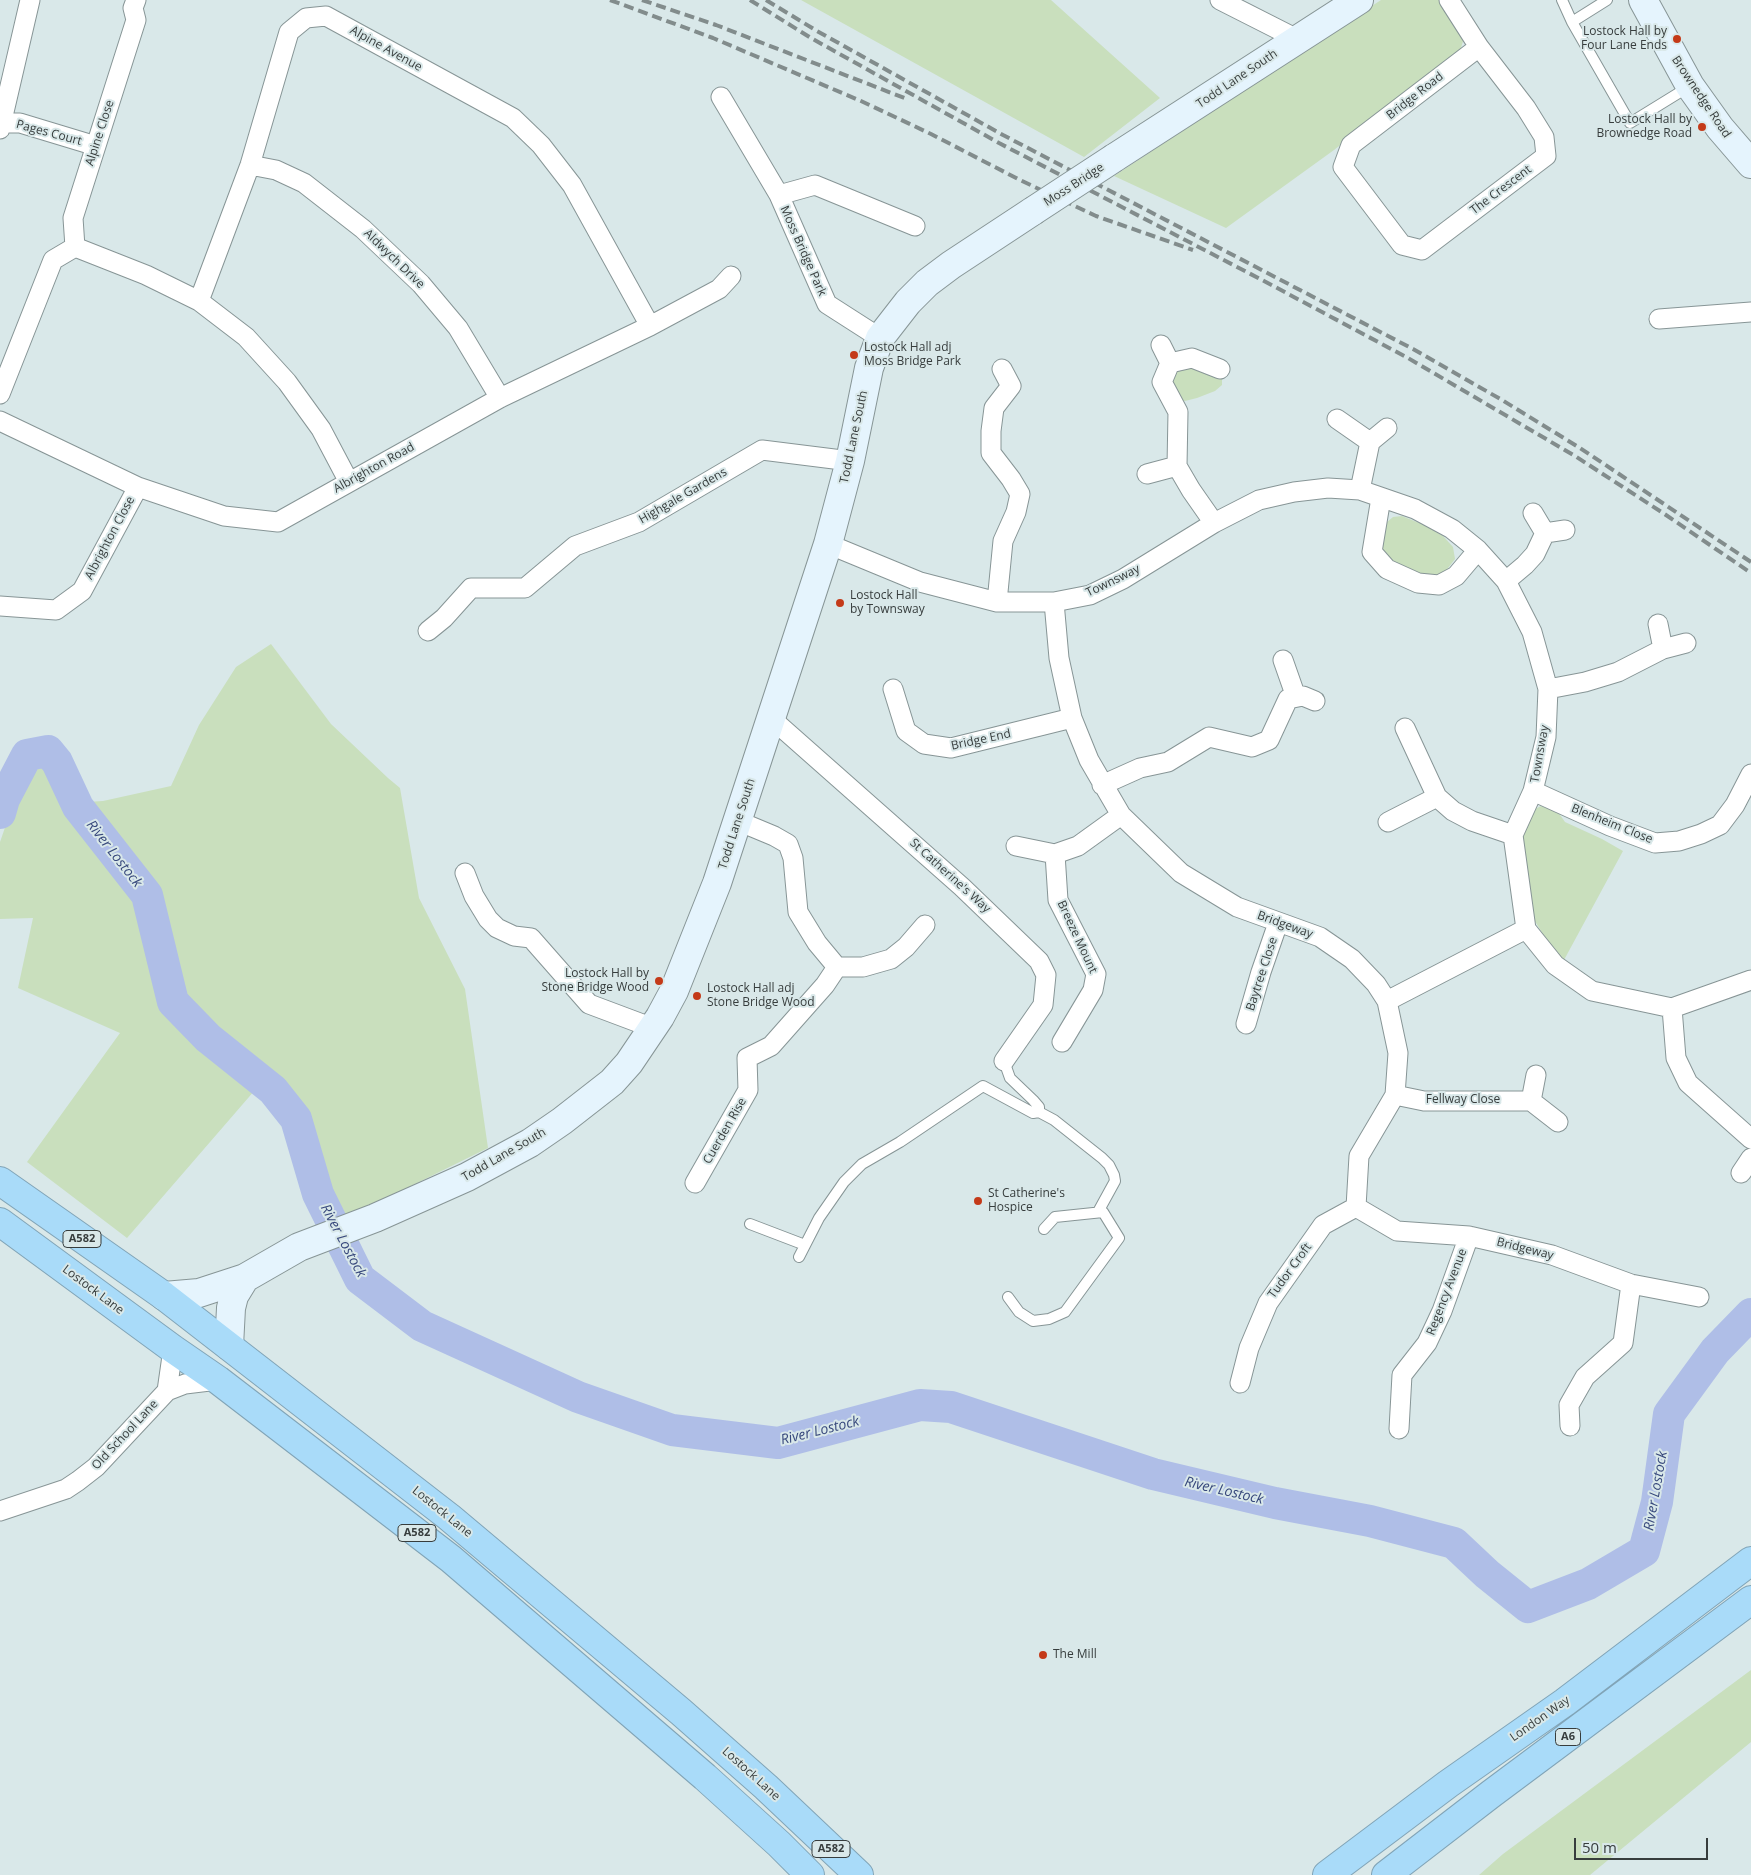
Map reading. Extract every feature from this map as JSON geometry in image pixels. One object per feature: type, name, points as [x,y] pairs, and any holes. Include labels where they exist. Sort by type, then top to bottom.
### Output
[{"type":"highway","name":"Lostock Lane","points":[[0,1180],[164,1296],[449,1517],[681,1712],[766,1787],[859,1875]]},
{"type":"highway","name":"Lostock Lane","points":[[0,1222],[218,1380],[450,1559],[705,1777],[779,1844],[810,1875]]},
{"type":"highway","name":"London Way","points":[[1327,1875],[1448,1784],[1565,1702],[1751,1561]]},
{"type":"highway","name":"A6","points":[[1386,1875],[1491,1794],[1751,1600]]},
{"type":"street","name":"Pages Court","points":[[30,0],[1,125],[20,123],[96,146]]},
{"type":"street","name":"Alpine Close","points":[[75,248],[73,218],[136,20],[133,8],[136,0]]},
{"type":"street","points":[[1220,0],[1297,39]]},
{"type":"street","name":"Todd Lane South","points":[[1114,158],[1359,0]]},
{"type":"street","name":"The Crescent","points":[[1351,145],[1343,167],[1402,245],[1422,250],[1546,156],[1544,137],[1526,108],[1479,46],[1449,0]]},
{"type":"street","name":"Brownedge Road","points":[[1643,0],[1690,86],[1720,128],[1751,164]]},
{"type":"street","name":"Alpine Avenue","points":[[199,301],[250,165],[289,32],[306,18],[326,16],[513,118],[541,145],[572,185],[650,326]]},
{"type":"street","name":"Bridge Road","points":[[1351,145],[1479,46]]},
{"type":"street","name":"Moss Bridge Park","points":[[721,97],[779,195],[827,304],[880,338]]},
{"type":"street","name":"Moss Bridge","points":[[1033,211],[1114,158]]},
{"type":"street","name":"Aldwych Drive","points":[[250,165],[276,170],[304,183],[363,229],[421,284],[458,328],[500,398]]},
{"type":"street","name":"Moss Bridge Park","points":[[779,195],[815,185],[915,226]]},
{"type":"street","name":"Todd Lane South","points":[[164,1296],[199,1293],[245,1278],[299,1247],[360,1224],[467,1178],[530,1143],[612,1082],[629,1063],[653,1028],[677,984],[717,883],[828,544],[850,461],[869,368],[880,338],[908,302],[928,283],[951,265],[1033,211]]},
{"type":"street","points":[[0,394],[53,260],[75,248],[146,275],[199,301],[246,337],[287,382],[321,429],[349,482]]},
{"type":"street","name":"Albrighton Road","points":[[0,421],[138,487],[224,516],[278,522],[500,398],[650,326],[719,289],[731,276]]},
{"type":"street","points":[[1659,319],[1751,312]]},
{"type":"street","points":[[1161,345],[1170,364],[1162,382],[1178,412],[1177,466],[1214,523]]},
{"type":"street","points":[[1170,364],[1192,358],[1220,369]]},
{"type":"street","points":[[997,602],[1003,541],[1016,512],[1020,494],[1012,478],[991,453],[994,408],[1011,386],[1002,369]]},
{"type":"street","points":[[1337,420],[1370,442]]},
{"type":"street","points":[[1360,490],[1370,442],[1386,428]]},
{"type":"street","name":"Highgale Gardens","points":[[428,631],[444,618],[470,588],[526,588],[575,546],[639,522],[762,450],[850,461]]},
{"type":"street","points":[[1147,474],[1177,466]]},
{"type":"street","name":"Albrighton Close","points":[[0,606],[56,610],[82,591],[138,487]]},
{"type":"street","name":"Townsway","points":[[828,544],[920,582],[997,602],[1054,602],[1090,595],[1123,579],[1214,523],[1260,500],[1294,492],[1328,488],[1360,490],[1415,509],[1452,529],[1478,550],[1506,581],[1532,632],[1548,689],[1546,737],[1534,791],[1513,835]]},
{"type":"street","points":[[1382,498],[1372,552],[1387,569],[1418,583],[1439,585],[1456,576],[1478,550]]},
{"type":"street","points":[[1533,513],[1545,533]]},
{"type":"street","points":[[1545,533],[1565,530]]},
{"type":"street","points":[[1506,581],[1535,554],[1545,533]]},
{"type":"street","name":"Bridgeway","points":[[1054,602],[1059,658],[1072,718],[1089,760],[1102,785],[1121,814],[1182,873],[1237,907],[1320,937],[1352,959],[1376,984],[1386,1001],[1398,1052],[1395,1095],[1359,1156],[1356,1207],[1397,1231],[1469,1236],[1552,1255],[1631,1284],[1699,1297]]},
{"type":"street","points":[[1658,624],[1663,649]]},
{"type":"street","points":[[1548,689],[1585,682],[1618,672],[1663,649],[1686,643]]},
{"type":"street","points":[[1283,660],[1296,697]]},
{"type":"street","name":"Bridge End","points":[[893,689],[906,731],[924,744],[951,748],[1072,718]]},
{"type":"street","points":[[1102,785],[1140,768],[1168,762],[1209,737],[1252,747],[1268,740],[1288,699],[1303,696],[1315,701]]},
{"type":"street","name":"St Catherine's Way","points":[[772,718],[962,887],[1039,961],[1046,975],[1043,1006],[1004,1061]]},
{"type":"street","points":[[1405,728],[1438,797],[1453,811],[1472,821],[1513,835],[1526,929],[1555,965],[1592,991],[1672,1008],[1751,980]]},
{"type":"street","name":"Blenheim Close","points":[[1534,791],[1610,826],[1654,843],[1679,841],[1720,825],[1735,805],[1751,774]]},
{"type":"street","points":[[1388,822],[1438,797]]},
{"type":"street","points":[[1016,846],[1055,854],[1078,846],[1121,814]]},
{"type":"street","points":[[738,821],[788,844],[793,858],[798,912],[817,943],[837,967],[863,967],[890,959],[906,947],[925,925]]},
{"type":"street","name":"Breeze Mount","points":[[1055,854],[1058,900],[1096,974],[1093,990],[1062,1042]]},
{"type":"street","points":[[465,873],[474,896],[488,919],[497,928],[514,936],[531,938],[589,1004],[653,1028]]},
{"type":"street","name":"Baytree Close","points":[[1246,1024],[1278,923]]},
{"type":"street","points":[[1386,1001],[1526,929]]},
{"type":"street","name":"Cuerden Rise","points":[[696,1183],[748,1090],[747,1058],[771,1046],[825,985],[837,967]]},
{"type":"street","points":[[1672,1008],[1676,1058],[1688,1083],[1751,1139]]},
{"type":"street","points":[[1536,1075],[1531,1101],[1558,1122]]},
{"type":"street","name":"Fellway Close","points":[[1395,1095],[1424,1101],[1531,1101]]},
{"type":"street","name":"Tudor Croft","points":[[1240,1384],[1249,1348],[1268,1303],[1323,1225],[1356,1207]]},
{"type":"street","name":"Regency Avenue","points":[[1399,1429],[1402,1375],[1427,1344],[1442,1311],[1469,1236]]},
{"type":"street","points":[[229,1346],[231,1308],[234,1296],[245,1278]]},
{"type":"street","points":[[1570,1426],[1569,1405],[1586,1377],[1624,1343],[1631,1284]]},
{"type":"street","name":"Old School Lane","points":[[167,1391],[173,1349]]},
{"type":"street","name":"Old School Lane","points":[[0,1511],[66,1489],[78,1481],[96,1467],[167,1391],[185,1384],[218,1380]]},
{"type":"lane","points":[[1562,0],[1572,22],[1630,123],[1690,86]]},
{"type":"lane","points":[[1572,22],[1607,0]]},
{"type":"lane","points":[[1004,1061],[1010,1078],[1039,1107],[1039,1112]]},
{"type":"lane","points":[[799,1258],[819,1218],[844,1182],[862,1164],[900,1142],[983,1086],[1033,1113],[1039,1112],[1054,1120],[1102,1158],[1114,1175],[1115,1181],[1098,1212]]},
{"type":"lane","points":[[1008,1297],[1019,1312],[1032,1320],[1049,1319],[1065,1312],[1119,1238],[1103,1212],[1055,1216],[1044,1229]]},
{"type":"lane","points":[[750,1224],[805,1245]]},
{"type":"green space","points":[[801,0],[1051,0],[1160,98],[1084,157]]},
{"type":"green space","points":[[1381,0],[1439,0],[1464,38],[1460,51],[1334,150],[1226,228],[1114,176]]},
{"type":"green space","points":[[1187,363],[1222,378],[1222,385],[1215,391],[1197,398],[1185,401],[1177,400],[1170,378],[1177,369]]},
{"type":"green space","points":[[1402,516],[1424,525],[1443,536],[1453,547],[1455,559],[1442,576],[1421,576],[1400,569],[1382,551],[1383,534],[1387,522],[1393,517]]},
{"type":"green space","points":[[271,644],[331,724],[400,788],[419,898],[465,989],[488,1148],[340,1221],[314,1157],[305,1125],[293,1098],[268,1075],[127,1238],[27,1162],[120,1033],[18,988],[33,918],[0,919],[0,842],[18,790],[36,761],[47,761],[70,803],[103,801],[171,786],[199,725],[236,667]]},
{"type":"green space","points":[[1541,806],[1558,812],[1565,822],[1623,851],[1564,960],[1548,942],[1531,915],[1522,844],[1523,832],[1533,810]]},
{"type":"green space","points":[[1751,1670],[1751,1742],[1590,1875],[1479,1875],[1503,1854]]},
{"type":"waterway","name":"River Lostock","points":[[0,813],[4,799],[27,755],[48,751],[57,762],[78,807],[147,895],[173,1002],[208,1038],[273,1090],[296,1119],[318,1194],[360,1279],[422,1326],[578,1397],[672,1430],[778,1443],[920,1405],[951,1407],[1153,1474],[1275,1503],[1370,1521],[1454,1543],[1487,1574],[1528,1607],[1588,1584],[1644,1551],[1657,1502],[1669,1414],[1715,1351],[1751,1314]]},
{"type":"railway","points":[[610,0],[713,38],[861,101],[1096,216],[1193,250]]},
{"type":"railway","points":[[642,0],[716,25],[907,99]]},
{"type":"railway","points":[[750,0],[811,38],[999,143],[1408,358],[1575,456],[1751,573]]},
{"type":"railway","points":[[766,0],[817,31],[1003,135],[1413,349],[1502,400],[1580,448],[1751,562]]},
{"type":"place","name":"Lostock Hall by Four Lane Ends","points":[[1677,39]]},
{"type":"place","name":"Lostock Hall by Brownedge Road","points":[[1702,127]]},
{"type":"place","name":"Lostock Hall adj Moss Bridge Park","points":[[854,355]]},
{"type":"place","name":"Lostock Hall by Townsway","points":[[840,603]]},
{"type":"place","name":"Lostock Hall by Stone Bridge Wood","points":[[659,981]]},
{"type":"place","name":"Lostock Hall adj Stone Bridge Wood","points":[[697,996]]},
{"type":"place","name":"St Catherine's Hospice","points":[[978,1201]]},
{"type":"place","name":"The Mill","points":[[1043,1655]]}]
